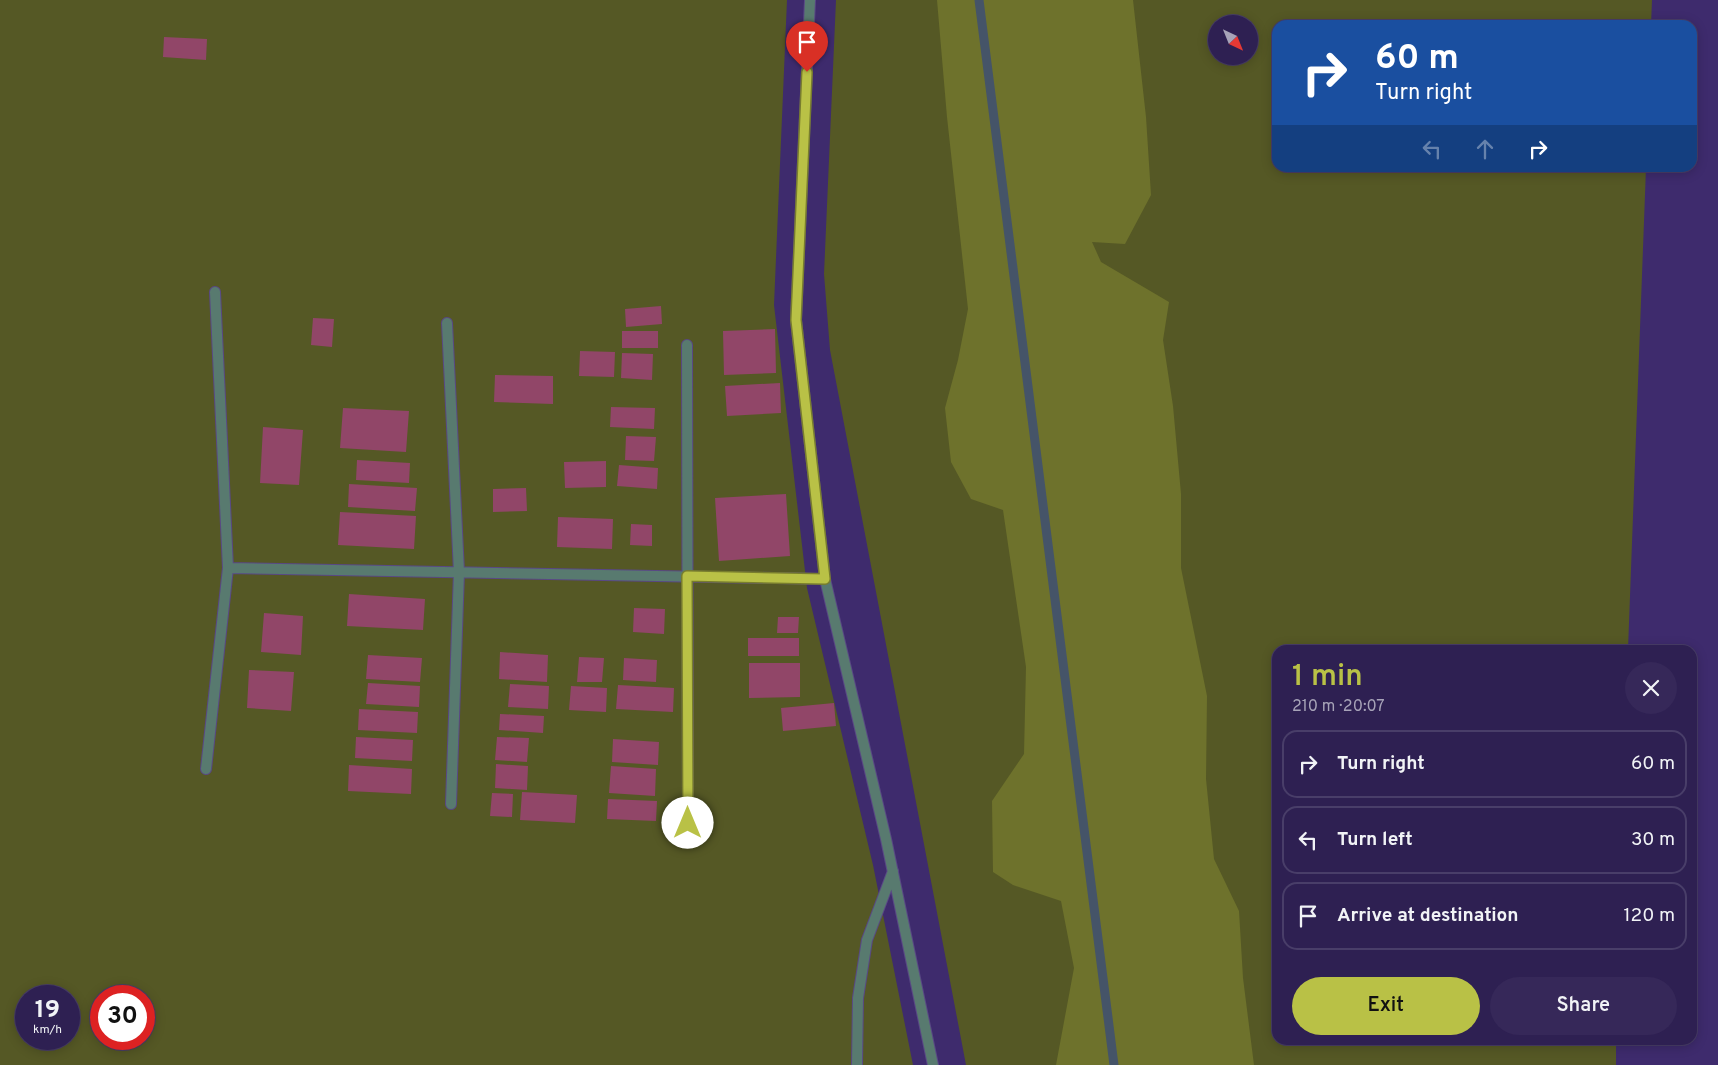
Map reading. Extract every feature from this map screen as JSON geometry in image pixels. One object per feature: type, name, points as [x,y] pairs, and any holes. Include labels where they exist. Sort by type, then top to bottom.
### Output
[{"type":"street","points":[[810,0],[796,320],[825,579],[893,870],[933,1065]]},
{"type":"street","points":[[206,769],[228,568],[215,292]]},
{"type":"street","points":[[447,323],[460,572],[451,804]]},
{"type":"street","points":[[687,345],[688,823]]},
{"type":"street","points":[[228,568],[825,579]]},
{"type":"street","points":[[857,1065],[858,998],[867,940],[893,870]]},
{"type":"green space","points":[[0,0],[787,0],[774,305],[807,588],[873,865],[913,1065],[0,1065]]},
{"type":"green space","points":[[836,0],[1652,0],[1651,20],[1272,20],[1272,172],[1646,172],[1628,645],[1272,645],[1272,1045],[1616,1045],[1616,1065],[966,1065],[830,350],[824,274]]},
{"type":"green space","points":[[937,0],[1133,0],[1146,117],[1151,195],[1125,244],[1092,242],[1101,262],[1169,302],[1163,340],[1173,406],[1181,494],[1181,568],[1207,696],[1206,779],[1214,859],[1239,911],[1243,978],[1254,1065],[1056,1065],[1074,968],[1061,901],[1013,885],[993,872],[992,801],[1024,754],[1026,667],[1003,510],[971,499],[951,462],[945,408],[958,360],[968,309],[947,117]]},
{"type":"building","points":[[164,37],[207,39],[206,60],[163,57]]},
{"type":"building","points":[[661,306],[662,324],[626,327],[625,309]]},
{"type":"building","points":[[313,318],[334,319],[332,347],[311,345]]},
{"type":"building","points":[[775,329],[776,373],[724,375],[723,331]]},
{"type":"building","points":[[622,331],[658,331],[658,348],[622,348]]},
{"type":"building","points":[[580,351],[615,352],[614,377],[579,376]]},
{"type":"building","points":[[622,353],[653,354],[652,380],[621,378]]},
{"type":"building","points":[[495,375],[553,376],[553,404],[494,402]]},
{"type":"building","points":[[780,383],[781,413],[727,416],[725,386]]},
{"type":"building","points":[[611,407],[655,408],[654,429],[610,427]]},
{"type":"building","points":[[343,408],[409,411],[406,452],[340,448]]},
{"type":"building","points":[[263,427],[303,430],[299,485],[260,483]]},
{"type":"building","points":[[626,436],[656,437],[654,461],[625,460]]},
{"type":"building","points":[[357,460],[410,463],[409,483],[356,480]]},
{"type":"building","points":[[606,461],[606,487],[565,488],[564,462]]},
{"type":"building","points":[[619,465],[658,468],[657,489],[617,486]]},
{"type":"building","points":[[349,484],[417,488],[415,511],[348,507]]},
{"type":"building","points":[[526,488],[527,511],[493,512],[493,489]]},
{"type":"building","points":[[786,494],[790,556],[719,561],[715,498]]},
{"type":"building","points":[[340,512],[416,516],[414,549],[338,545]]},
{"type":"building","points":[[558,517],[613,519],[612,549],[557,547]]},
{"type":"building","points":[[631,524],[652,525],[652,546],[630,545]]},
{"type":"building","points":[[349,594],[425,599],[423,630],[347,626]]},
{"type":"building","points":[[634,608],[665,609],[664,634],[633,632]]},
{"type":"building","points":[[264,613],[303,616],[301,655],[261,652]]},
{"type":"building","points":[[778,617],[799,617],[798,633],[777,633]]},
{"type":"building","points":[[748,638],[799,638],[799,656],[748,656]]},
{"type":"building","points":[[500,652],[548,655],[547,682],[499,679]]},
{"type":"building","points":[[368,655],[422,658],[420,682],[366,679]]},
{"type":"building","points":[[579,657],[604,658],[602,682],[577,682]]},
{"type":"building","points":[[624,658],[657,660],[656,682],[623,680]]},
{"type":"building","points":[[749,663],[800,663],[800,697],[749,698]]},
{"type":"building","points":[[249,670],[294,672],[291,711],[247,708]]},
{"type":"building","points":[[368,683],[420,686],[419,707],[366,704]]},
{"type":"building","points":[[510,684],[549,686],[548,709],[508,707]]},
{"type":"building","points":[[618,685],[674,688],[673,712],[616,709]]},
{"type":"building","points":[[571,686],[607,688],[606,712],[569,710]]},
{"type":"building","points":[[834,703],[836,726],[783,731],[781,708]]},
{"type":"building","points":[[359,709],[418,712],[417,733],[358,730]]},
{"type":"building","points":[[500,714],[544,716],[543,733],[499,730]]},
{"type":"building","points":[[356,737],[413,740],[412,761],[355,758]]},
{"type":"building","points":[[497,737],[529,738],[527,762],[495,760]]},
{"type":"building","points":[[613,739],[659,742],[658,765],[612,762]]},
{"type":"building","points":[[496,764],[528,766],[527,790],[495,788]]},
{"type":"building","points":[[349,765],[412,769],[411,794],[348,791]]},
{"type":"building","points":[[611,766],[656,769],[655,796],[609,793]]},
{"type":"building","points":[[522,792],[577,795],[575,823],[520,820]]},
{"type":"building","points":[[492,793],[513,794],[512,817],[490,816]]},
{"type":"building","points":[[608,799],[657,801],[656,821],[607,819]]},
{"type":"waterway","points":[[979,0],[1114,1065]]},
{"type":"route","points":[[688,823],[687,576],[825,579],[796,320],[807,72]]}]
